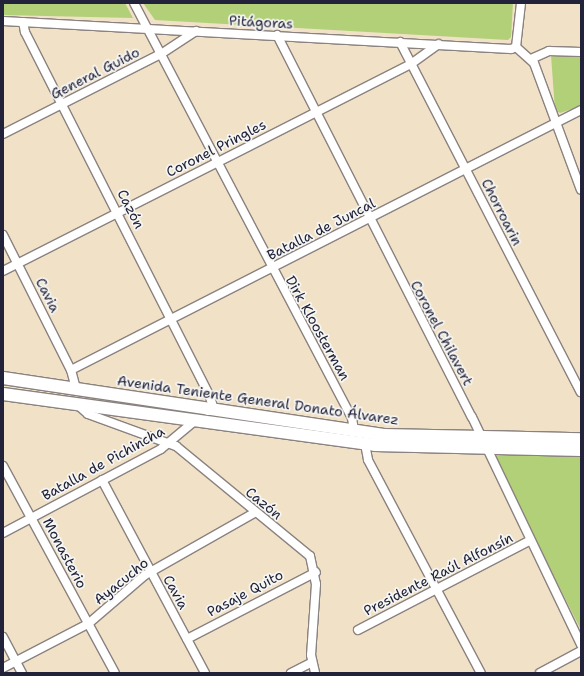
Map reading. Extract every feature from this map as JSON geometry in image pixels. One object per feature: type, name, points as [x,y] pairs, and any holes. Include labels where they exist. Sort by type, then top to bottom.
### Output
[{"type":"main road","name":"Avenida Teniente General Donato Álvarez","points":[[3,378],[392,436],[482,441],[581,450]]},
{"type":"main road","name":"Avenida Teniente General Donato Álvarez","points":[[3,394],[365,444],[581,439]]},
{"type":"street","name":"Dirk Kloosterman","points":[[134,3],[271,269],[352,418],[354,431]]},
{"type":"street","points":[[521,3],[516,46],[531,59],[556,121],[581,190]]},
{"type":"street","name":"Pitágoras","points":[[3,21],[510,49],[516,46]]},
{"type":"street","name":"Cazón","points":[[23,22],[62,104],[209,394],[210,409]]},
{"type":"street","name":"General Guido","points":[[3,134],[161,54],[196,31]]},
{"type":"street","name":"Coronel Chilavert","points":[[276,36],[313,112],[482,441],[529,541],[581,645]]},
{"type":"street","name":"Chorroarin","points":[[400,42],[581,392]]},
{"type":"street","name":"Coronel Pringles","points":[[3,271],[313,112],[411,64],[439,44]]},
{"type":"street","points":[[531,59],[549,51],[581,52]]},
{"type":"street","name":"Batalla de Juncal","points":[[71,370],[466,170],[556,121],[581,110]]},
{"type":"street","name":"Cavia","points":[[3,235],[71,370],[76,389]]},
{"type":"street","name":"Cazón","points":[[76,403],[88,414],[169,443],[307,553],[316,572],[311,663],[315,673]]},
{"type":"street","name":"Batalla de Pichincha","points":[[3,533],[169,443],[210,409]]},
{"type":"street","points":[[365,444],[368,460],[435,590],[481,673]]},
{"type":"street","name":"Monasterio","points":[[3,466],[115,673]]},
{"type":"street","name":"Cavia","points":[[102,480],[205,673]]},
{"type":"street","name":"Ayacucho","points":[[3,668],[88,624],[150,572],[254,512]]},
{"type":"street","name":"Presidente Raúl Alfonsín","points":[[358,630],[529,541]]},
{"type":"street","name":"Pasaje Quito","points":[[187,639],[316,572]]},
{"type":"street","points":[[3,637],[22,673]]},
{"type":"street","points":[[540,673],[581,651]]},
{"type":"street","points":[[291,673],[311,663]]},
{"type":"green space","points":[[3,3],[125,3],[133,18],[3,15]]},
{"type":"green space","points":[[143,3],[513,3],[511,37],[508,40],[155,20]]},
{"type":"green space","points":[[551,55],[581,56],[581,106],[560,113],[555,110]]},
{"type":"green space","points":[[489,448],[581,453],[581,630]]}]
